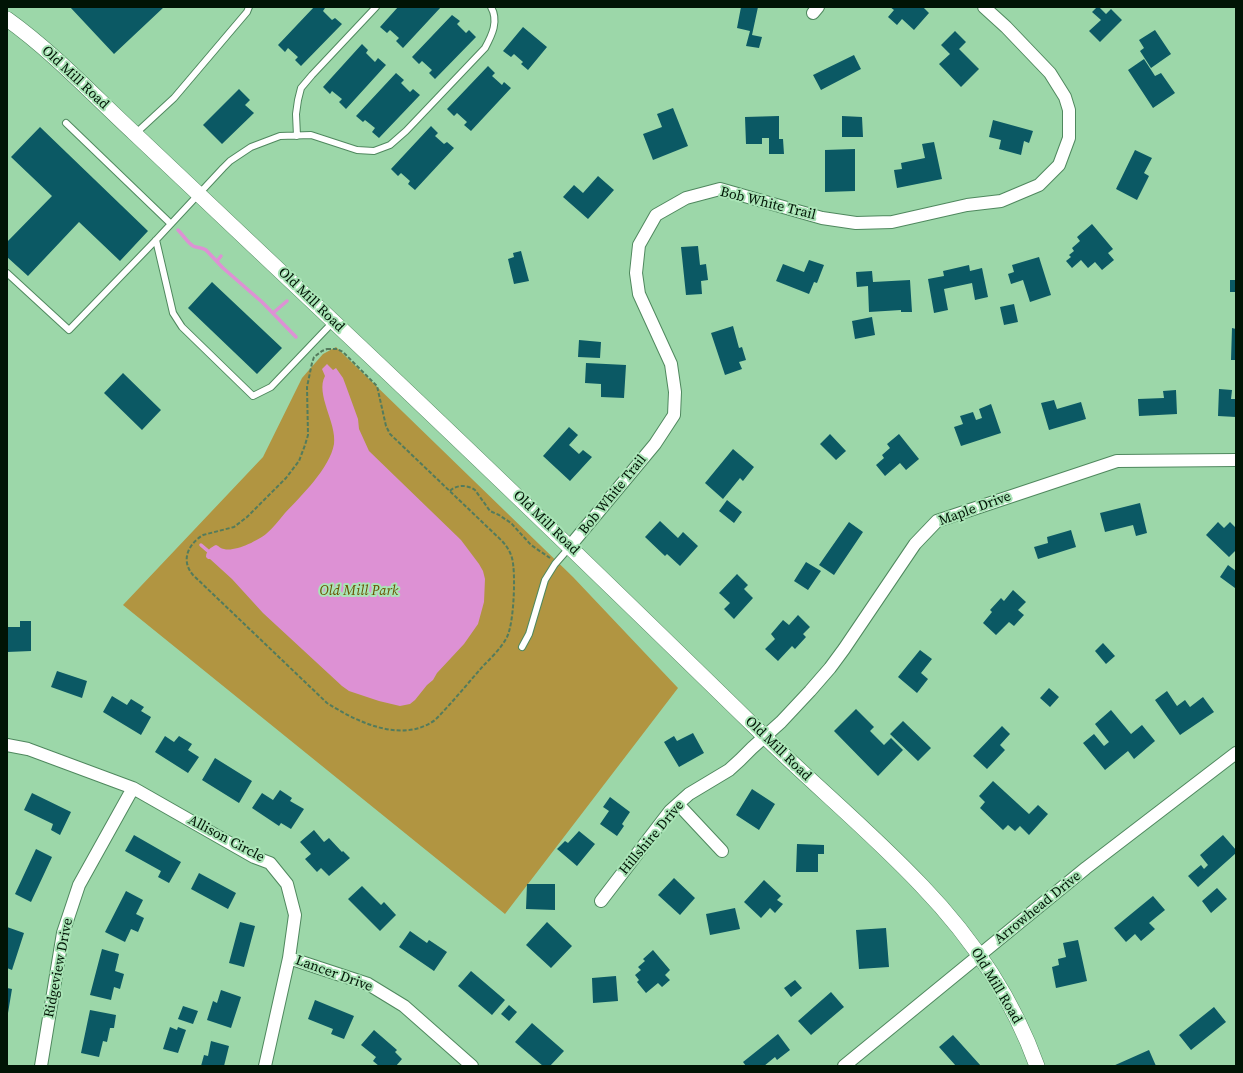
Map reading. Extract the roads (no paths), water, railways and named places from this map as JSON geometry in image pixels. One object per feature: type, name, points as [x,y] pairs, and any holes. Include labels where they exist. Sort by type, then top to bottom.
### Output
[{"type":"street","name":"Bob White Trail","points":[[570,546],[655,444],[674,415],[675,392],[671,364],[639,294],[636,273],[639,245],[656,215],[686,198],[720,189],[822,218],[856,223],[892,222],[967,206],[1001,201],[1040,185],[1059,165],[1068,138],[1069,110],[1065,97],[1050,73],[1006,27],[984,7]]},
{"type":"street","name":"Old Mill Road","points":[[7,19],[42,46],[199,193],[570,546],[764,737],[882,846],[923,887],[942,907],[980,956],[1012,1010],[1037,1066]]},
{"type":"street","name":"Maple Drive","points":[[764,737],[781,722],[830,668],[915,544],[937,522],[1117,461],[1236,460]]},
{"type":"street","name":"Hillshire Drive","points":[[601,901],[670,811],[689,794],[729,770],[764,737]]},
{"type":"street","name":"Allison Circle","points":[[7,746],[28,749],[133,788],[254,857],[270,863],[287,884],[295,915],[289,958],[265,1066]]},
{"type":"street","name":"Arrowhead Drive","points":[[844,1066],[1086,868],[1236,753]]},
{"type":"street","name":"Ridgeview Drive","points":[[41,1066],[65,926],[79,885],[133,788]]},
{"type":"street","points":[[678,804],[722,851]]},
{"type":"street","name":"Lancer Drive","points":[[289,958],[368,984],[404,1006],[472,1066]]},
{"type":"lane","points":[[135,134],[174,98],[230,32],[249,7]]},
{"type":"lane","points":[[297,136],[296,114],[301,88],[376,7]]},
{"type":"lane","points":[[7,273],[69,330],[230,161],[251,147],[280,136],[311,135],[357,150],[374,151],[390,145],[406,131],[485,48],[492,34],[494,22],[494,12],[491,7]]},
{"type":"lane","points":[[66,123],[171,224]]},
{"type":"lane","points":[[156,240],[173,313],[182,327],[253,396],[271,387],[334,321]]},
{"type":"lane","points":[[522,647],[529,634],[545,580],[554,564],[570,546]]},
{"type":"waterway","points":[[178,230],[193,246],[206,250],[223,268],[262,302],[296,337]]},
{"type":"waterway","points":[[217,261],[221,256]]},
{"type":"waterway","points":[[273,313],[287,301]]},
{"type":"waterway","points":[[201,545],[208,551]]},
{"type":"park label","name":"Old Mill Park","points":[[359,591]]}]
